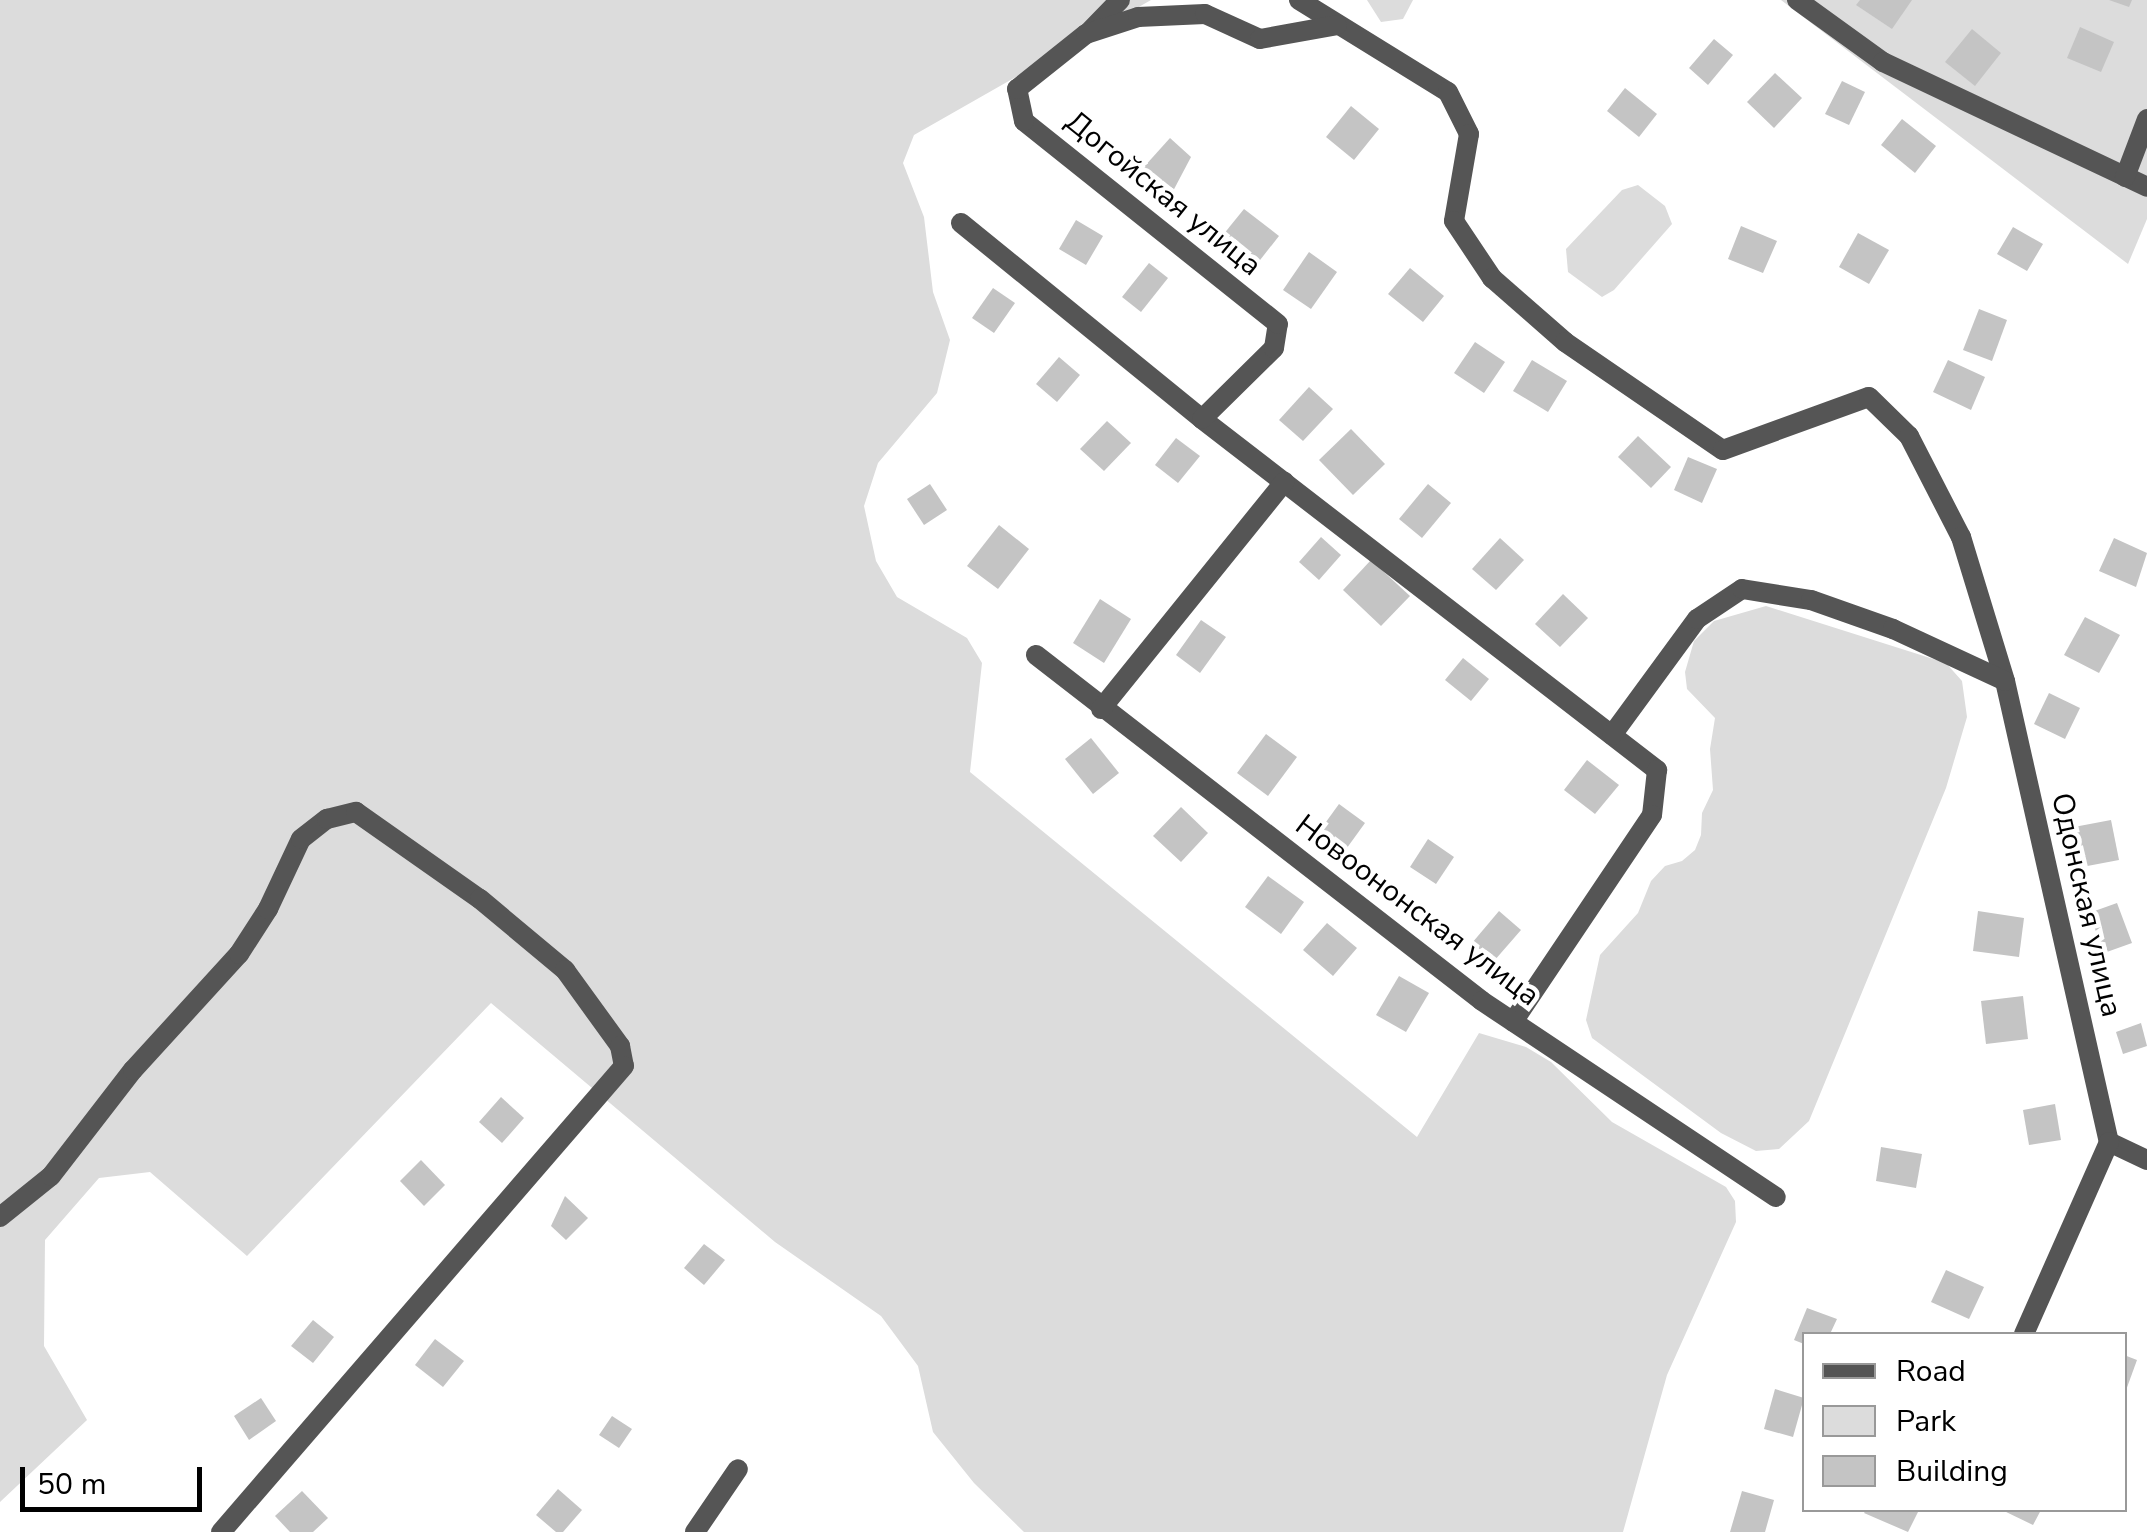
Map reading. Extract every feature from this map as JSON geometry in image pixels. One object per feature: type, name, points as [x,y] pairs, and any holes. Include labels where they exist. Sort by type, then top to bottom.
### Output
[{"type":"street","points":[[1086,34],[1120,0]]},
{"type":"street","points":[[1299,0],[1336,26]]},
{"type":"street","points":[[1797,0],[1882,62],[2147,187]]},
{"type":"street","name":"Догойская улица","points":[[1202,419],[1274,348],[1278,324],[1024,122],[1017,88],[1086,34],[1138,17],[1204,14],[1260,39],[1336,26]]},
{"type":"street","name":"Одонская улица","points":[[1336,26],[1448,92],[1469,134],[1454,221],[1492,278],[1565,342],[1723,450],[1869,398],[1910,436],[1961,537],[2005,681],[2109,1142]]},
{"type":"street","points":[[2125,177],[2147,118]]},
{"type":"street","points":[[962,223],[1202,419],[1657,770],[1652,815],[1513,1022]]},
{"type":"street","points":[[1101,710],[1284,482]]},
{"type":"street","points":[[1612,735],[1697,618],[1742,589],[1811,600],[1876,623],[2005,681]]},
{"type":"street","name":"Новоононская улица","points":[[1036,656],[1101,710],[1513,1022],[1776,1197]]},
{"type":"street","points":[[0,1217],[52,1176],[133,1070],[239,954],[268,909],[301,839],[327,819],[356,812],[480,899],[565,970],[620,1046],[624,1066],[221,1532]]},
{"type":"street","points":[[2025,1332],[2109,1142],[2147,1160]]},
{"type":"street","points":[[696,1532],[738,1469]]},
{"type":"green space","points":[[0,0],[1151,0],[914,135],[903,163],[924,217],[933,292],[950,340],[937,393],[878,463],[864,506],[876,561],[897,597],[967,638],[982,663],[970,772],[1417,1137],[1479,1033],[1526,1047],[1551,1062],[1612,1122],[1726,1187],[1735,1201],[1736,1222],[1667,1375],[1623,1532],[1024,1532],[974,1483],[933,1432],[918,1366],[881,1316],[775,1242],[491,1003],[247,1256],[150,1172],[99,1178],[45,1240],[44,1346],[87,1420],[0,1502]]},
{"type":"green space","points":[[1367,0],[1413,0],[1403,19],[1381,22]]},
{"type":"green space","points":[[1781,0],[2147,0],[2147,219],[2128,264]]},
{"type":"green space","points":[[1638,185],[1665,206],[1672,224],[1614,290],[1602,297],[1568,272],[1566,249],[1622,190]]},
{"type":"green space","points":[[1766,606],[1946,663],[1962,681],[1967,717],[1946,788],[1809,1121],[1779,1149],[1756,1151],[1721,1133],[1592,1038],[1586,1020],[1600,955],[1638,913],[1651,881],[1665,866],[1682,861],[1695,850],[1701,835],[1702,813],[1713,790],[1710,749],[1715,718],[1687,689],[1685,672],[1694,641],[1714,621]]},
{"type":"building","points":[[1860,0],[1912,0],[1892,29],[1856,5]]},
{"type":"building","points":[[2109,0],[2132,0],[2129,7]]},
{"type":"building","points":[[2080,27],[2114,42],[2101,72],[2067,58]]},
{"type":"building","points":[[1972,29],[2001,53],[1975,86],[1945,62]]},
{"type":"building","points":[[1714,39],[1733,55],[1708,85],[1689,68]]},
{"type":"building","points":[[1775,73],[1802,98],[1774,128],[1747,102]]},
{"type":"building","points":[[1842,81],[1865,92],[1849,125],[1825,114]]},
{"type":"building","points":[[1625,88],[1657,114],[1639,137],[1607,111]]},
{"type":"building","points":[[1351,106],[1379,129],[1354,160],[1326,137]]},
{"type":"building","points":[[1902,119],[1936,146],[1915,173],[1881,145]]},
{"type":"building","points":[[1170,138],[1191,157],[1172,193],[1143,168]]},
{"type":"building","points":[[1244,209],[1279,236],[1249,274],[1214,246]]},
{"type":"building","points":[[1076,220],[1103,236],[1086,265],[1059,249]]},
{"type":"building","points":[[1741,226],[1777,241],[1763,273],[1728,259]]},
{"type":"building","points":[[2013,227],[2043,244],[2027,271],[1997,254]]},
{"type":"building","points":[[1858,233],[1889,250],[1869,284],[1839,267]]},
{"type":"building","points":[[1309,252],[1337,272],[1311,309],[1283,290]]},
{"type":"building","points":[[1149,263],[1168,278],[1141,312],[1122,297]]},
{"type":"building","points":[[1410,268],[1444,296],[1423,322],[1388,294]]},
{"type":"building","points":[[993,288],[1015,303],[994,333],[972,318]]},
{"type":"building","points":[[1979,309],[2007,320],[1992,361],[1963,350]]},
{"type":"building","points":[[1475,342],[1505,362],[1484,393],[1454,373]]},
{"type":"building","points":[[1059,357],[1080,375],[1057,402],[1036,384]]},
{"type":"building","points":[[1532,360],[1567,381],[1548,412],[1513,391]]},
{"type":"building","points":[[1948,360],[1985,377],[1971,410],[1933,392]]},
{"type":"building","points":[[1309,387],[1333,409],[1303,441],[1279,420]]},
{"type":"building","points":[[1107,421],[1131,443],[1104,471],[1080,449]]},
{"type":"building","points":[[1351,429],[1385,464],[1353,495],[1319,460]]},
{"type":"building","points":[[1638,436],[1671,467],[1651,488],[1618,457]]},
{"type":"building","points":[[1176,438],[1200,456],[1178,483],[1155,465]]},
{"type":"building","points":[[1688,457],[1717,469],[1702,503],[1674,490]]},
{"type":"building","points":[[930,484],[947,510],[924,525],[907,499]]},
{"type":"building","points":[[1428,484],[1451,503],[1422,538],[1399,519]]},
{"type":"building","points":[[999,525],[1029,549],[998,589],[967,566]]},
{"type":"building","points":[[1321,537],[1341,555],[1319,580],[1299,562]]},
{"type":"building","points":[[1500,538],[1524,560],[1496,590],[1472,569]]},
{"type":"building","points":[[2114,538],[2147,553],[2136,587],[2099,571]]},
{"type":"building","points":[[1371,560],[1410,596],[1381,626],[1343,590]]},
{"type":"building","points":[[1563,594],[1588,618],[1560,647],[1535,624]]},
{"type":"building","points":[[1100,599],[1131,619],[1104,663],[1073,643]]},
{"type":"building","points":[[2085,617],[2120,635],[2099,673],[2064,655]]},
{"type":"building","points":[[1201,620],[1226,637],[1200,673],[1176,655]]},
{"type":"building","points":[[1463,658],[1489,679],[1471,701],[1445,680]]},
{"type":"building","points":[[2049,693],[2080,708],[2065,739],[2034,724]]},
{"type":"building","points":[[1266,734],[1297,757],[1268,796],[1237,773]]},
{"type":"building","points":[[1091,738],[1119,773],[1093,794],[1065,759]]},
{"type":"building","points":[[1587,760],[1619,785],[1595,814],[1564,790]]},
{"type":"building","points":[[1339,804],[1365,823],[1344,852],[1318,833]]},
{"type":"building","points":[[1181,807],[1208,833],[1181,862],[1153,836]]},
{"type":"building","points":[[2111,820],[2119,860],[2082,867],[2074,827]]},
{"type":"building","points":[[1428,839],[1454,857],[1436,884],[1410,867]]},
{"type":"building","points":[[1268,876],[1304,902],[1281,934],[1245,907]]},
{"type":"building","points":[[2117,903],[2132,943],[2104,953],[2089,913]]},
{"type":"building","points":[[1499,911],[1521,930],[1494,961],[1472,943]]},
{"type":"building","points":[[1978,911],[2024,918],[2019,957],[1973,951]]},
{"type":"building","points":[[1327,923],[1357,948],[1333,976],[1303,950]]},
{"type":"building","points":[[1399,976],[1429,993],[1406,1032],[1376,1015]]},
{"type":"building","points":[[2023,996],[2028,1039],[1986,1044],[1981,1001]]},
{"type":"building","points":[[2141,1023],[2147,1046],[2123,1054],[2116,1032]]},
{"type":"building","points":[[501,1097],[524,1118],[502,1143],[479,1122]]},
{"type":"building","points":[[2055,1104],[2061,1140],[2029,1145],[2023,1110]]},
{"type":"building","points":[[1881,1147],[1922,1154],[1916,1188],[1876,1181]]},
{"type":"building","points":[[421,1160],[445,1185],[424,1206],[400,1181]]},
{"type":"building","points":[[565,1196],[588,1218],[566,1240],[551,1226]]},
{"type":"building","points":[[704,1244],[725,1260],[704,1285],[684,1268]]},
{"type":"building","points":[[1946,1270],[1984,1287],[1969,1319],[1931,1302]]},
{"type":"building","points":[[1807,1308],[1837,1319],[1831,1332],[1802,1332],[1802,1343],[1794,1340]]},
{"type":"building","points":[[313,1320],[334,1337],[313,1363],[291,1346]]},
{"type":"building","points":[[435,1339],[464,1361],[443,1387],[415,1365]]},
{"type":"building","points":[[2127,1356],[2137,1360],[2127,1388]]},
{"type":"building","points":[[1775,1389],[1802,1397],[1793,1437],[1764,1429]]},
{"type":"building","points":[[261,1398],[276,1421],[249,1440],[234,1416]]},
{"type":"building","points":[[612,1416],[632,1429],[619,1448],[599,1435]]},
{"type":"building","points":[[558,1489],[582,1510],[563,1532],[556,1532],[536,1515]]},
{"type":"building","points":[[302,1491],[328,1518],[313,1532],[290,1532],[275,1516]]},
{"type":"building","points":[[1742,1491],[1774,1500],[1765,1532],[1730,1532]]},
{"type":"building","points":[[1865,1512],[1918,1512],[1908,1532]]},
{"type":"building","points":[[2006,1512],[2040,1512],[2033,1525]]}]
